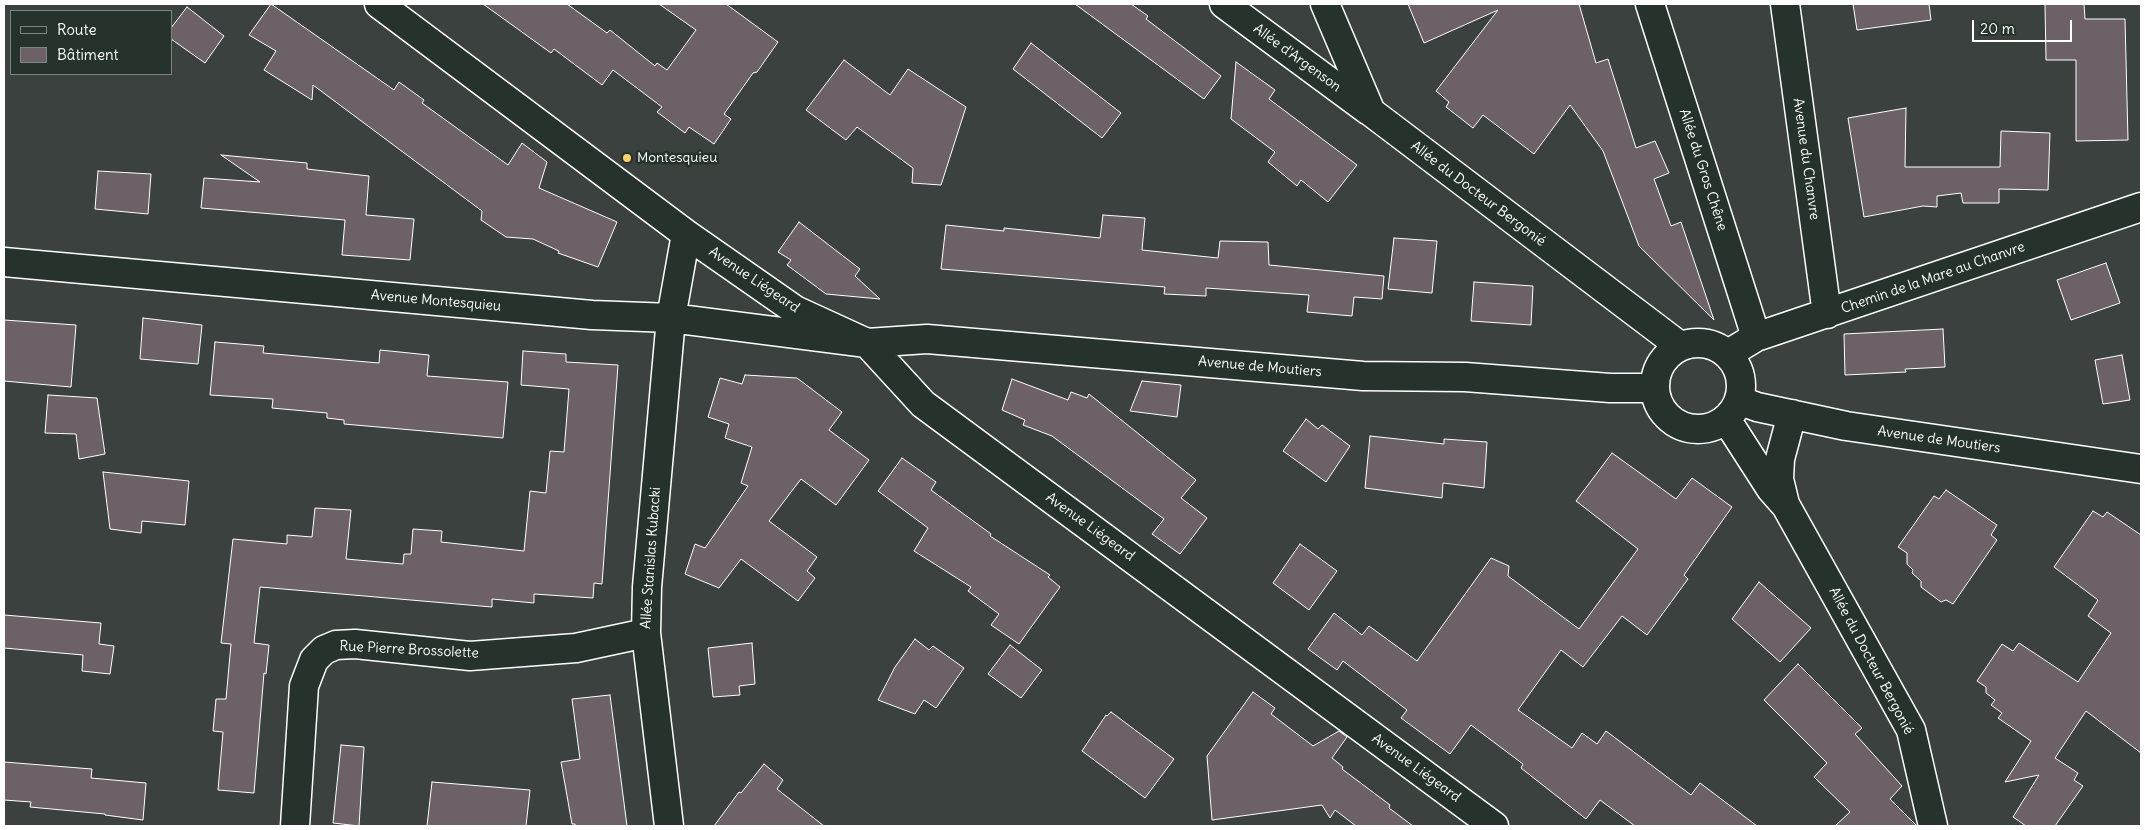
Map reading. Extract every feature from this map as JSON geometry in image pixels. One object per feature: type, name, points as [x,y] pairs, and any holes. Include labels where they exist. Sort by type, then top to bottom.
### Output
[{"type":"street","name":"Avenue Liégeard","points":[[379,4],[686,234],[795,310],[867,343],[924,404],[1494,826]]},
{"type":"street","name":"Allée d'Argenson","points":[[1224,4],[1370,112]]},
{"type":"street","points":[[1325,4],[1370,112]]},
{"type":"street","name":"Allée du Gros Chêne","points":[[1650,4],[1756,337]]},
{"type":"street","name":"Avenue du Chanvre","points":[[1785,4],[1827,314]]},
{"type":"street","name":"Allée du Docteur Bergonié","points":[[1370,112],[1680,346]]},
{"type":"street","name":"Chemin de la Mare au Chanvre","points":[[1728,354],[1756,337],[2141,207]]},
{"type":"street","points":[[671,318],[686,234]]},
{"type":"street","name":"Avenue Montesquieu","points":[[4,262],[592,315],[671,318],[867,343]]},
{"type":"street","name":"Allée Stanislas Kubacki","points":[[669,826],[646,633],[647,588],[671,318]]},
{"type":"street","name":"Avenue de Moutiers","points":[[867,343],[927,339],[1363,376],[1465,378],[1610,388],[1654,388]]},
{"type":"street","points":[[1693,343],[1705,343],[1717,347],[1728,354],[1740,374],[1742,385],[1732,410],[1713,427],[1699,429],[1684,426],[1672,420],[1662,409],[1654,388],[1658,370],[1663,360],[1680,346],[1693,343]]},
{"type":"street","name":"Avenue de Moutiers","points":[[1732,410],[1757,407],[1846,426],[2141,469]]},
{"type":"street","name":"Allée du Docteur Bergonié","points":[[1732,410],[1772,489],[1786,506],[1910,730],[1933,826]]},
{"type":"street","name":"Allée du Docteur Bergonié","points":[[1786,506],[1779,479],[1780,459],[1792,414]]},
{"type":"street","name":"Rue Pierre Brossolette","points":[[295,826],[304,686],[314,660],[324,650],[336,645],[355,644],[470,656],[576,648],[646,633]]},
{"type":"building","points":[[271,4],[394,90],[399,82],[424,100],[422,103],[508,165],[522,143],[547,162],[539,188],[617,222],[598,267],[558,253],[559,251],[533,239],[506,237],[481,220],[482,211],[313,85],[312,100],[264,70],[276,51],[249,35]]},
{"type":"building","points":[[483,4],[567,4],[607,33],[610,30],[655,66],[657,63],[667,70],[696,30],[659,4],[726,4],[778,42],[724,114],[731,119],[714,144],[689,127],[685,133],[657,112],[662,107],[613,70],[602,85],[554,49],[551,53]]},
{"type":"building","points":[[1075,4],[1131,4],[1148,16],[1146,19],[1221,76],[1204,99]]},
{"type":"building","points":[[1408,4],[1579,4],[1596,63],[1608,59],[1636,148],[1655,141],[1669,173],[1654,179],[1671,226],[1681,222],[1714,320],[1639,246],[1603,151],[1570,105],[1534,154],[1483,115],[1473,128],[1446,107],[1449,102],[1436,91],[1498,10],[1424,43]]},
{"type":"building","points":[[1853,4],[1929,4],[1931,20],[1857,30]]},
{"type":"building","points":[[2045,4],[2084,4],[2085,19],[2125,19],[2128,140],[2076,141],[2076,60],[2046,60]]},
{"type":"building","points":[[187,7],[224,36],[205,63],[172,40],[172,27]]},
{"type":"building","points":[[1031,43],[1121,113],[1102,138],[1013,69]]},
{"type":"building","points":[[844,60],[890,95],[908,69],[966,107],[941,185],[912,183],[913,168],[857,127],[846,140],[806,110]]},
{"type":"building","points":[[1236,62],[1275,90],[1269,99],[1357,165],[1328,202],[1301,180],[1297,186],[1268,162],[1275,152],[1231,119]]},
{"type":"building","points":[[1906,108],[1905,167],[2000,167],[2001,131],[2050,133],[2048,190],[1999,189],[1999,203],[1963,203],[1961,193],[1937,196],[1937,207],[1923,206],[1864,217],[1848,118]]},
{"type":"building","points":[[221,155],[307,163],[307,169],[369,176],[366,215],[414,219],[410,260],[342,255],[345,220],[201,208],[204,178],[260,182]]},
{"type":"building","points":[[98,171],[151,174],[148,214],[95,209]]},
{"type":"building","points":[[1103,215],[1145,218],[1142,250],[1218,258],[1220,241],[1268,242],[1269,265],[1384,276],[1382,299],[1354,297],[1352,316],[1307,312],[1309,295],[1206,288],[1206,296],[1164,294],[1165,287],[941,269],[946,225],[1004,231],[1004,228],[1100,238]]},
{"type":"building","points":[[799,222],[860,269],[855,276],[880,299],[826,294],[787,265],[791,260],[778,252]]},
{"type":"building","points":[[1394,238],[1437,241],[1432,293],[1388,289]]},
{"type":"building","points":[[2106,263],[2120,303],[2071,320],[2057,280]]},
{"type":"building","points":[[1474,282],[1533,286],[1531,325],[1471,321]]},
{"type":"building","points":[[143,318],[202,325],[198,364],[140,359]]},
{"type":"building","points":[[4,320],[76,325],[71,387],[4,381]]},
{"type":"building","points":[[1943,329],[1945,367],[1905,369],[1906,372],[1845,375],[1844,334]]},
{"type":"building","points":[[215,342],[264,346],[263,353],[379,363],[380,350],[429,355],[427,376],[508,382],[503,438],[344,424],[344,420],[327,418],[327,413],[272,408],[273,399],[210,395]]},
{"type":"building","points":[[523,351],[566,354],[566,362],[618,365],[602,584],[594,583],[593,598],[534,594],[534,603],[492,599],[492,607],[260,587],[254,643],[269,645],[266,674],[264,673],[254,793],[218,790],[223,732],[213,731],[216,699],[226,699],[231,644],[221,643],[233,539],[287,544],[287,535],[312,537],[315,508],[351,510],[346,559],[403,564],[404,554],[411,554],[413,529],[442,531],[441,542],[524,551],[530,491],[546,493],[550,451],[564,452],[569,389],[521,385]]},
{"type":"building","points":[[2122,355],[2130,400],[2103,404],[2095,360]]},
{"type":"building","points":[[745,375],[797,378],[842,412],[829,430],[869,460],[836,505],[801,479],[769,521],[817,557],[807,571],[815,578],[798,601],[741,559],[719,588],[685,574],[695,544],[705,548],[748,486],[741,483],[752,447],[725,438],[729,424],[708,417],[720,378],[742,384]]},
{"type":"building","points":[[1012,379],[1068,400],[1071,392],[1087,398],[1089,394],[1196,480],[1181,498],[1207,518],[1180,554],[1152,534],[1164,519],[1052,436],[1023,425],[1025,420],[1002,410]]},
{"type":"building","points":[[1142,381],[1181,385],[1177,417],[1130,411]]},
{"type":"building","points":[[48,395],[97,398],[105,454],[79,459],[76,434],[45,433]]},
{"type":"building","points":[[1306,419],[1318,429],[1322,425],[1350,446],[1326,482],[1283,451]]},
{"type":"building","points":[[1370,436],[1444,444],[1444,439],[1487,442],[1484,488],[1443,483],[1442,498],[1365,488]]},
{"type":"building","points":[[1612,453],[1676,499],[1692,478],[1732,507],[1684,575],[1688,579],[1647,635],[1622,616],[1583,667],[1561,650],[1518,710],[1572,748],[1582,733],[1597,744],[1606,731],[1691,795],[1700,783],[1757,826],[1635,826],[1600,800],[1586,819],[1521,768],[1523,764],[1471,725],[1450,754],[1401,718],[1407,710],[1343,661],[1337,670],[1308,649],[1334,613],[1362,635],[1369,626],[1417,661],[1491,558],[1509,566],[1508,576],[1579,629],[1638,549],[1576,501]]},
{"type":"building","points":[[902,458],[936,482],[931,490],[991,534],[990,536],[1050,575],[1048,577],[1060,587],[1019,644],[991,625],[999,614],[968,591],[971,587],[914,551],[928,528],[878,491]]},
{"type":"building","points":[[103,472],[189,481],[185,525],[142,521],[141,533],[110,529]]},
{"type":"building","points":[[1946,490],[1997,525],[1991,535],[1997,540],[1953,604],[1946,600],[1941,602],[1921,587],[1921,581],[1912,573],[1913,570],[1907,564],[1907,553],[1898,547],[1934,496],[1939,499]]},
{"type":"building","points":[[2093,511],[2103,517],[2107,512],[2141,535],[2141,753],[2086,711],[2055,758],[2078,773],[2074,780],[2083,786],[2055,826],[2026,826],[2013,817],[2039,775],[2005,782],[2031,741],[1998,718],[2002,713],[1991,705],[1995,700],[1986,693],[1986,687],[1977,681],[2002,644],[2013,651],[2019,643],[2078,682],[2111,633],[2088,616],[2098,600],[2054,567]]},
{"type":"building","points":[[1300,544],[1337,571],[1309,610],[1273,583]]},
{"type":"building","points":[[1759,582],[1811,628],[1780,662],[1732,619]]},
{"type":"building","points":[[4,615],[101,623],[99,644],[114,646],[110,674],[82,671],[83,655],[4,648]]},
{"type":"building","points":[[915,639],[929,650],[933,646],[964,668],[936,708],[924,700],[915,714],[878,700],[895,667]]},
{"type":"building","points":[[752,643],[755,684],[739,686],[740,695],[713,697],[708,648]]},
{"type":"building","points":[[1010,645],[1042,670],[1021,698],[988,674]]},
{"type":"building","points":[[1798,664],[1862,728],[1855,734],[1902,786],[1890,799],[1917,826],[1835,826],[1850,812],[1814,777],[1827,763],[1764,700]]},
{"type":"building","points":[[1253,692],[1275,708],[1271,714],[1313,746],[1339,731],[1347,737],[1332,758],[1343,767],[1342,769],[1390,805],[1389,808],[1413,826],[1356,826],[1335,810],[1330,818],[1322,805],[1212,820],[1207,756]]},
{"type":"building","points":[[610,695],[627,826],[575,826],[575,824],[572,824],[561,762],[580,759],[572,699]]},
{"type":"building","points":[[1111,712],[1174,759],[1145,798],[1082,751],[1106,715]]},
{"type":"building","points":[[341,745],[364,747],[359,826],[333,823]]},
{"type":"building","points":[[4,762],[92,769],[91,778],[146,783],[143,820],[105,814],[30,807],[31,802],[4,800]]},
{"type":"building","points":[[764,764],[783,780],[777,789],[824,826],[714,826],[739,792],[741,793]]},
{"type":"building","points":[[432,782],[530,790],[526,826],[427,826]]},
{"type":"place","name":"Montesquieu","points":[[627,158]]}]
